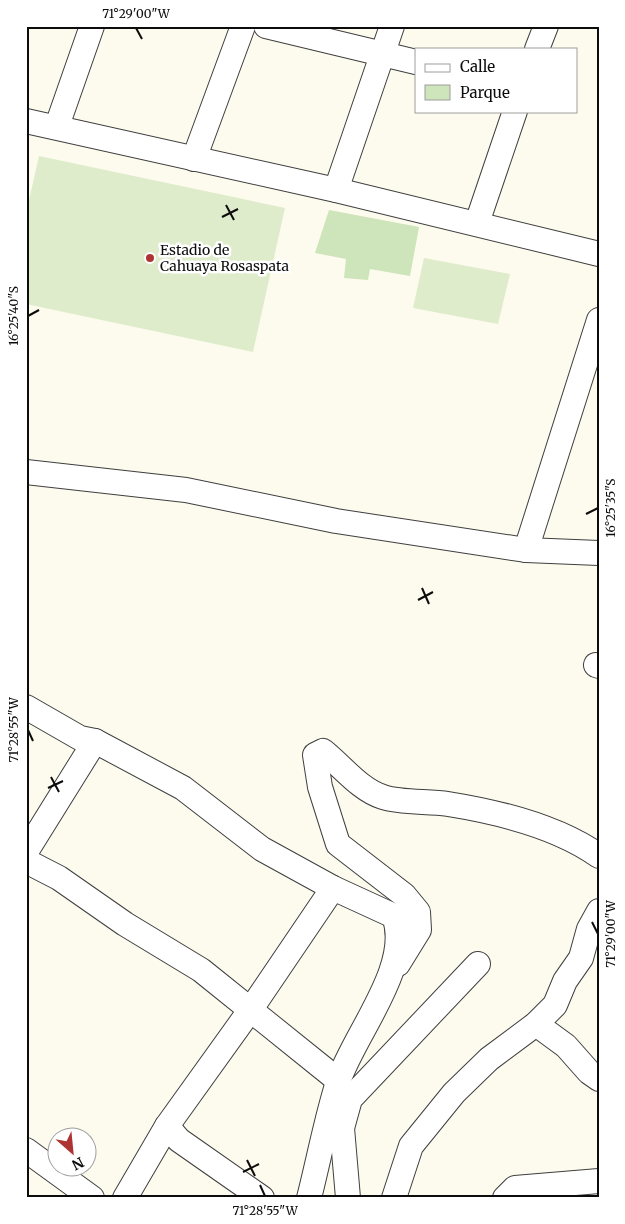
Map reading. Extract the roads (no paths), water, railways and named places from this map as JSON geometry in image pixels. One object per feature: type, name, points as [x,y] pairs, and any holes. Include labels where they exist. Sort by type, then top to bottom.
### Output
[{"type":"street","points":[[56,126],[92,26]]},
{"type":"street","points":[[194,159],[243,26]]},
{"type":"street","points":[[266,26],[415,62]]},
{"type":"street","points":[[336,190],[392,26]]},
{"type":"street","points":[[537,48],[546,26]]},
{"type":"street","points":[[477,223],[515,112]]},
{"type":"street","points":[[26,121],[56,126],[336,190],[599,254]]},
{"type":"street","points":[[526,550],[599,320]]},
{"type":"street","points":[[26,472],[186,490],[336,521],[526,550],[599,553]]},
{"type":"street","points":[[26,707],[80,738],[95,741],[183,788],[262,849],[333,888],[394,916],[398,926],[398,939],[392,974]]},
{"type":"street","points":[[26,852],[95,741]]},
{"type":"street","points":[[348,1198],[335,1124],[339,1081],[392,974],[419,930],[418,912],[404,895],[338,844],[320,787],[315,755],[323,751],[365,788],[384,798],[449,804],[519,820],[568,838],[599,856]]},
{"type":"street","points":[[26,861],[59,878],[125,924],[201,970],[339,1081]]},
{"type":"street","points":[[125,1198],[167,1126],[251,1009],[333,888]]},
{"type":"street","points":[[394,1198],[411,1146],[448,1101],[489,1059],[536,1024],[555,1005],[565,981],[580,958],[589,929],[599,911]]},
{"type":"street","points":[[309,1198],[335,1124],[350,1099],[478,964]]},
{"type":"street","points":[[536,1024],[566,1046],[599,1079]]},
{"type":"street","points":[[167,1126],[179,1140],[262,1198]]},
{"type":"street","points":[[26,1150],[92,1198]]},
{"type":"street","points":[[505,1198],[515,1188],[599,1181]]},
{"type":"place","name":"Estadio de Cahuaya Rosaspata","points":[[150,258]]}]
